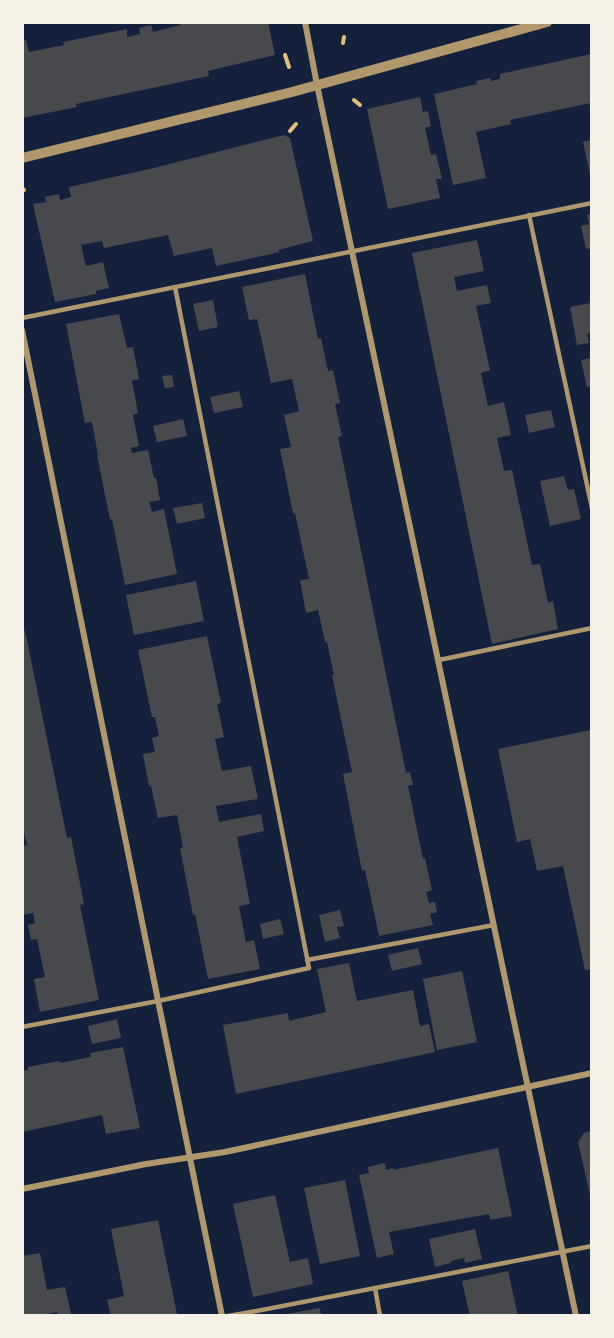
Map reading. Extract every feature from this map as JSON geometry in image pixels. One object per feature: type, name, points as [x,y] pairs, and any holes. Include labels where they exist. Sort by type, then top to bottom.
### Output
[{"type":"street","points":[[305,22],[576,1316]]},
{"type":"street","points":[[22,158],[317,85],[547,22]]},
{"type":"street","points":[[22,330],[222,1316]]},
{"type":"street","points":[[22,1189],[146,1164],[225,1152],[591,1073]]},
{"type":"lane","points":[[22,318],[591,203]]},
{"type":"lane","points":[[529,216],[591,508]]},
{"type":"lane","points":[[22,1027],[158,1001],[309,968],[175,287]]},
{"type":"lane","points":[[439,660],[591,628]]},
{"type":"lane","points":[[307,960],[494,925]]},
{"type":"lane","points":[[228,1316],[591,1246]]},
{"type":"lane","points":[[375,1288],[380,1316]]},
{"type":"path","points":[[344,37],[344,43]]},
{"type":"path","points":[[285,55],[289,67]]},
{"type":"path","points":[[354,100],[360,105]]},
{"type":"path","points":[[290,131],[296,124]]},
{"type":"building","points":[[180,22],[268,22],[275,55],[208,71],[209,76],[76,104],[77,107],[22,118],[22,41],[26,40],[29,52],[64,45],[63,42],[127,29],[127,37],[140,34],[139,28],[151,25],[153,32],[180,25]]},
{"type":"building","points":[[591,54],[591,103],[510,120],[511,124],[476,132],[486,178],[453,185],[434,94],[477,84],[476,81],[490,78],[491,81],[500,79],[500,74]]},
{"type":"building","points":[[420,97],[423,112],[428,111],[431,126],[425,128],[431,155],[436,154],[442,179],[436,179],[440,198],[388,209],[367,109]]},
{"type":"building","points":[[284,135],[290,138],[313,241],[278,250],[280,252],[216,266],[212,248],[174,256],[168,235],[104,248],[102,241],[81,245],[86,266],[103,262],[109,288],[96,291],[96,294],[55,302],[33,204],[46,202],[45,197],[59,194],[60,200],[71,197],[69,187]]},
{"type":"building","points":[[591,140],[591,179],[583,142]]},
{"type":"building","points":[[591,214],[591,248],[586,249],[581,226],[589,224],[587,215]]},
{"type":"building","points":[[477,240],[484,271],[454,277],[457,291],[487,285],[491,303],[476,306],[490,370],[481,373],[488,406],[504,402],[511,435],[497,438],[504,471],[512,470],[532,565],[540,564],[548,603],[553,601],[558,629],[492,644],[412,253]]},
{"type":"building","points":[[305,274],[318,339],[321,338],[328,371],[333,370],[340,403],[335,404],[342,436],[338,437],[406,773],[410,772],[413,785],[408,786],[432,890],[426,892],[429,903],[435,902],[437,912],[430,914],[433,925],[379,936],[365,870],[362,871],[343,774],[352,772],[332,675],[334,675],[318,610],[306,613],[300,580],[309,579],[280,449],[291,447],[284,415],[299,411],[292,379],[271,383],[257,319],[249,320],[242,287]]},
{"type":"building","points":[[213,300],[218,327],[199,331],[193,304]]},
{"type":"building","points":[[591,303],[591,333],[587,334],[589,343],[577,345],[570,307]]},
{"type":"building","points":[[119,314],[127,348],[133,347],[139,379],[132,381],[138,413],[133,415],[139,446],[131,448],[132,453],[148,450],[160,500],[149,502],[152,512],[164,509],[177,574],[125,585],[112,519],[110,520],[92,422],[85,423],[66,324]]},
{"type":"building","points":[[591,358],[591,386],[587,387],[581,360]]},
{"type":"building","points":[[172,375],[174,387],[165,388],[162,376]]},
{"type":"building","points":[[239,391],[243,407],[214,413],[210,397]]},
{"type":"building","points":[[551,410],[555,427],[529,433],[525,415]]},
{"type":"building","points":[[183,419],[187,436],[157,442],[153,426]]},
{"type":"building","points":[[564,476],[568,490],[574,489],[581,519],[550,526],[540,481]]},
{"type":"building","points":[[202,503],[205,518],[177,524],[173,508]]},
{"type":"building","points":[[196,581],[204,621],[134,635],[126,595]]},
{"type":"building","points":[[22,621],[67,838],[71,837],[84,904],[80,905],[99,1000],[40,1012],[34,979],[45,977],[37,939],[31,940],[28,925],[35,923],[33,913],[22,915],[22,846],[27,845],[22,824]]},
{"type":"building","points":[[207,636],[221,703],[217,704],[224,737],[215,739],[222,771],[251,766],[258,799],[216,806],[219,822],[261,814],[264,831],[237,837],[250,904],[239,906],[246,942],[254,940],[260,969],[208,979],[180,848],[183,848],[177,815],[158,818],[151,786],[149,786],[143,754],[155,752],[152,738],[159,736],[155,717],[152,717],[138,650]]},
{"type":"building","points":[[591,730],[591,969],[585,970],[563,866],[537,871],[530,839],[517,842],[498,749]]},
{"type":"building","points":[[340,910],[344,926],[337,927],[340,938],[325,942],[319,915]]},
{"type":"building","points":[[280,919],[284,934],[263,939],[260,924]]},
{"type":"building","points":[[418,948],[422,964],[392,971],[388,955]]},
{"type":"building","points":[[349,963],[357,1001],[413,990],[420,1026],[429,1024],[435,1052],[236,1094],[223,1025],[288,1013],[289,1021],[326,1012],[317,969]]},
{"type":"building","points":[[462,971],[477,1042],[437,1050],[423,979]]},
{"type":"building","points":[[117,1019],[121,1038],[92,1044],[88,1026]]},
{"type":"building","points":[[123,1047],[140,1128],[106,1134],[102,1115],[22,1132],[22,1071],[28,1070],[28,1067],[91,1057],[90,1053]]},
{"type":"building","points":[[591,1131],[591,1199],[578,1142],[584,1133]]},
{"type":"building","points":[[498,1148],[512,1216],[490,1220],[489,1214],[389,1232],[394,1254],[377,1258],[359,1175],[369,1173],[368,1167],[385,1163],[386,1170],[393,1168],[393,1170]]},
{"type":"building","points":[[345,1180],[360,1256],[320,1264],[304,1188]]},
{"type":"building","points":[[275,1195],[290,1262],[308,1258],[313,1284],[253,1297],[233,1204]]},
{"type":"building","points":[[158,1220],[177,1314],[111,1316],[107,1300],[124,1296],[111,1229]]},
{"type":"building","points":[[475,1229],[482,1259],[465,1263],[464,1258],[435,1267],[429,1239]]},
{"type":"building","points":[[40,1253],[47,1290],[65,1287],[71,1314],[58,1316],[57,1312],[38,1316],[22,1316],[22,1256]]},
{"type":"building","points":[[508,1271],[518,1316],[470,1316],[462,1281]]},
{"type":"building","points":[[320,1308],[321,1316],[287,1316],[287,1314]]}]
